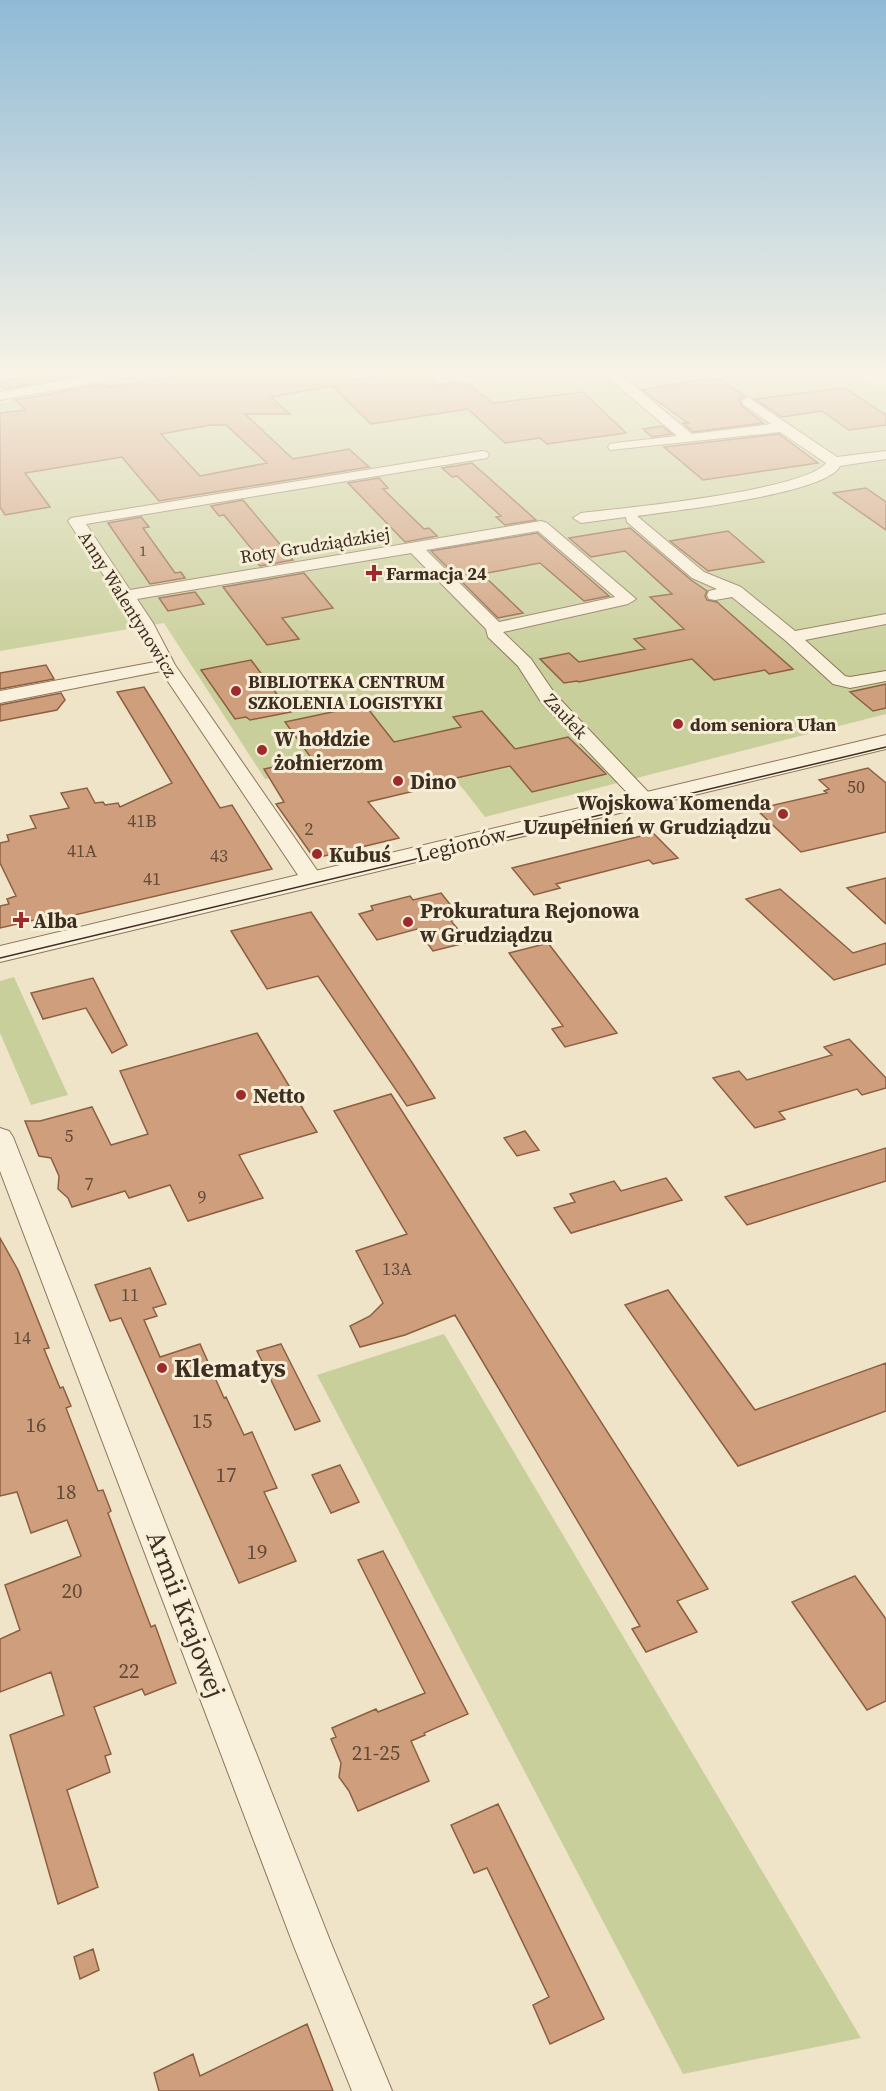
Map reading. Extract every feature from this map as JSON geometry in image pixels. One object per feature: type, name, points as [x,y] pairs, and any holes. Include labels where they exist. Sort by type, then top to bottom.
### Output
[{"type":"street","name":"Anny Walentynowicz","points":[[312,879],[166,664],[144,623],[76,521],[392,470]]},
{"type":"street","points":[[581,518],[763,491],[819,476],[829,470]]},
{"type":"street","points":[[632,519],[698,575],[735,591],[792,637],[839,680],[850,683],[886,676]]},
{"type":"street","name":"Roty Grudziądzkiej","points":[[126,596],[541,526],[628,599],[495,628]]},
{"type":"street","name":"Zaułek","points":[[415,548],[495,628],[494,633],[525,663],[548,698],[645,800]]},
{"type":"street","points":[[715,595],[735,591]]},
{"type":"street","points":[[792,637],[886,620]]},
{"type":"street","points":[[0,697],[166,664]]},
{"type":"street","name":"Legionów","points":[[0,954],[886,742]]},
{"type":"street","name":"Armii Krajowej","points":[[0,1137],[312,1944],[372,2091]]},
{"type":"green space","points":[[0,470],[886,470],[886,714],[485,817],[428,750],[265,779],[164,623],[0,651]]},
{"type":"green space","points":[[14,977],[68,1095],[31,1105],[0,1033],[0,981]]},
{"type":"green space","points":[[444,1334],[861,2038],[683,2074],[317,1375]]},
{"type":"building","points":[[0,470],[46,470],[25,473],[50,507],[5,515],[0,507]]},
{"type":"building","points":[[133,470],[194,470],[200,476],[233,470],[353,470],[159,501]]},
{"type":"building","points":[[444,470],[479,470],[536,520],[505,525],[496,517],[501,516],[457,476],[452,477]]},
{"type":"building","points":[[691,470],[773,470],[703,480]]},
{"type":"building","points":[[379,478],[388,488],[383,489],[424,529],[429,528],[437,536],[405,542],[348,483]]},
{"type":"building","points":[[866,488],[886,502],[886,530],[833,493]]},
{"type":"building","points":[[243,500],[293,560],[260,566],[254,559],[259,558],[224,515],[219,516],[211,506]]},
{"type":"building","points":[[141,517],[149,527],[143,528],[175,573],[181,572],[185,578],[150,584],[108,523]]},
{"type":"building","points":[[630,528],[707,591],[705,596],[707,600],[717,602],[793,669],[769,674],[765,670],[714,680],[692,659],[564,683],[540,659],[569,653],[579,662],[645,649],[634,639],[684,629],[650,597],[672,594],[625,551],[591,557],[569,538]]},
{"type":"building","points":[[728,531],[764,562],[708,571],[670,541]]},
{"type":"building","points":[[537,533],[609,596],[584,601],[540,563],[482,574],[523,613],[498,618],[431,551]]},
{"type":"building","points":[[304,573],[333,608],[282,618],[299,639],[267,645],[223,587]]},
{"type":"building","points":[[195,592],[204,604],[168,611],[159,598]]},
{"type":"building","points":[[251,660],[291,712],[250,720],[246,717],[235,719],[201,670]]},
{"type":"building","points":[[46,665],[54,679],[0,689],[0,673]]},
{"type":"building","points":[[886,684],[886,708],[873,711],[850,692]]},
{"type":"building","points":[[144,687],[220,808],[232,805],[272,869],[49,921],[47,917],[0,928],[0,906],[9,904],[7,899],[16,896],[0,863],[0,843],[9,841],[7,835],[36,828],[30,816],[69,808],[61,793],[87,788],[95,803],[103,802],[105,805],[118,803],[120,807],[172,783],[117,692]]},
{"type":"building","points":[[61,693],[65,700],[57,710],[0,721],[0,705]]},
{"type":"building","points":[[365,705],[394,742],[461,727],[453,717],[482,711],[515,749],[568,737],[606,774],[532,792],[510,766],[429,784],[431,787],[368,802],[399,838],[320,857],[312,855],[276,804],[284,802],[264,769],[312,759],[285,722]]},
{"type":"building","points":[[868,768],[886,783],[886,832],[801,852],[756,809],[827,793],[824,791],[829,789],[819,780]]},
{"type":"building","points":[[653,833],[678,858],[653,864],[649,860],[556,884],[560,888],[534,895],[512,868]]},
{"type":"building","points":[[886,878],[886,924],[847,888]]},
{"type":"building","points":[[780,889],[853,953],[886,943],[886,964],[834,980],[746,899]]},
{"type":"building","name":"Prokuratura Rejonowa w Grudziądzu","points":[[441,893],[461,918],[451,921],[469,942],[433,951],[417,929],[377,940],[359,914],[373,910],[371,906],[410,896],[413,900]]},
{"type":"building","points":[[311,912],[435,1098],[407,1106],[318,976],[267,989],[231,931]]},
{"type":"building","points":[[548,943],[617,1033],[565,1047],[552,1029],[563,1026],[509,953]]},
{"type":"building","points":[[93,978],[127,1045],[112,1053],[86,1008],[43,1019],[31,993]]},
{"type":"building","points":[[257,1033],[317,1132],[239,1155],[263,1198],[188,1221],[170,1185],[129,1198],[125,1191],[72,1207],[68,1198],[58,1189],[59,1176],[51,1158],[39,1156],[25,1121],[40,1121],[92,1107],[111,1145],[148,1134],[120,1071]]},
{"type":"building","points":[[849,1039],[886,1078],[886,1088],[862,1095],[857,1089],[779,1112],[785,1119],[755,1128],[713,1078],[739,1071],[747,1080],[832,1055],[824,1047]]},
{"type":"building","points":[[391,1094],[708,1589],[677,1601],[697,1632],[646,1652],[632,1629],[640,1626],[455,1315],[405,1335],[360,1347],[350,1326],[370,1316],[383,1303],[356,1251],[407,1234],[334,1111]]},
{"type":"building","points":[[525,1131],[539,1150],[517,1156],[504,1138]]},
{"type":"building","points":[[886,1148],[886,1181],[747,1225],[725,1197]]},
{"type":"building","points":[[666,1178],[682,1200],[571,1233],[554,1208],[575,1202],[570,1194],[614,1181],[621,1191]]},
{"type":"building","points":[[0,1238],[18,1270],[49,1348],[44,1349],[60,1388],[63,1387],[71,1406],[66,1408],[98,1491],[103,1490],[111,1511],[108,1513],[129,1569],[151,1627],[155,1625],[176,1683],[145,1695],[142,1689],[94,1707],[111,1754],[105,1756],[110,1772],[67,1790],[98,1887],[58,1904],[10,1735],[64,1715],[51,1672],[0,1692],[0,1639],[20,1630],[5,1585],[81,1556],[67,1520],[31,1533],[17,1492],[0,1496]]},
{"type":"building","points":[[150,1268],[166,1304],[153,1308],[157,1316],[144,1320],[160,1357],[200,1344],[224,1398],[226,1397],[244,1435],[252,1432],[277,1488],[264,1492],[296,1561],[239,1583],[121,1318],[110,1321],[95,1285]]},
{"type":"building","points":[[668,1290],[755,1410],[886,1363],[886,1411],[738,1466],[625,1305]]},
{"type":"building","points":[[281,1344],[320,1421],[295,1430],[257,1351]]},
{"type":"building","points":[[340,1465],[359,1502],[331,1513],[312,1475]]},
{"type":"building","points":[[383,1551],[468,1714],[411,1741],[429,1781],[358,1811],[349,1791],[339,1777],[341,1763],[331,1739],[336,1737],[332,1728],[376,1709],[378,1712],[425,1693],[358,1560]]},
{"type":"building","points":[[855,1576],[886,1619],[886,1701],[867,1710],[792,1602]]},
{"type":"building","points":[[498,1804],[604,2019],[550,2044],[533,2005],[549,1997],[487,1868],[474,1873],[451,1825]]},
{"type":"building","points":[[93,1949],[99,1970],[80,1979],[74,1957]]},
{"type":"building","points":[[307,2024],[333,2091],[159,2091],[154,2073],[193,2054],[200,2076]]},
{"type":"tram line","points":[[0,958],[886,747]]},
{"type":"place","name":"Farmacja 24","points":[[374,573]]},
{"type":"place","name":"BIBLIOTEKA CENTRUM SZKOLENIA LOGISTYKI","points":[[236,691]]},
{"type":"place","name":"dom seniora Ułan","points":[[678,724]]},
{"type":"place","name":"W hołdzie żołnierzom","points":[[262,750]]},
{"type":"place","name":"Dino","points":[[398,781]]},
{"type":"place","name":"Wojskowa Komenda Uzupełnień w Grudziądzu","points":[[783,814]]},
{"type":"place","name":"Kubuś","points":[[317,854]]},
{"type":"place","name":"Alba","points":[[21,920]]},
{"type":"place","name":"Prokuratura Rejonowa w Grudziądzu","points":[[408,922]]},
{"type":"place","name":"Netto","points":[[241,1095]]},
{"type":"place","name":"Klematys","points":[[162,1368]]}]
